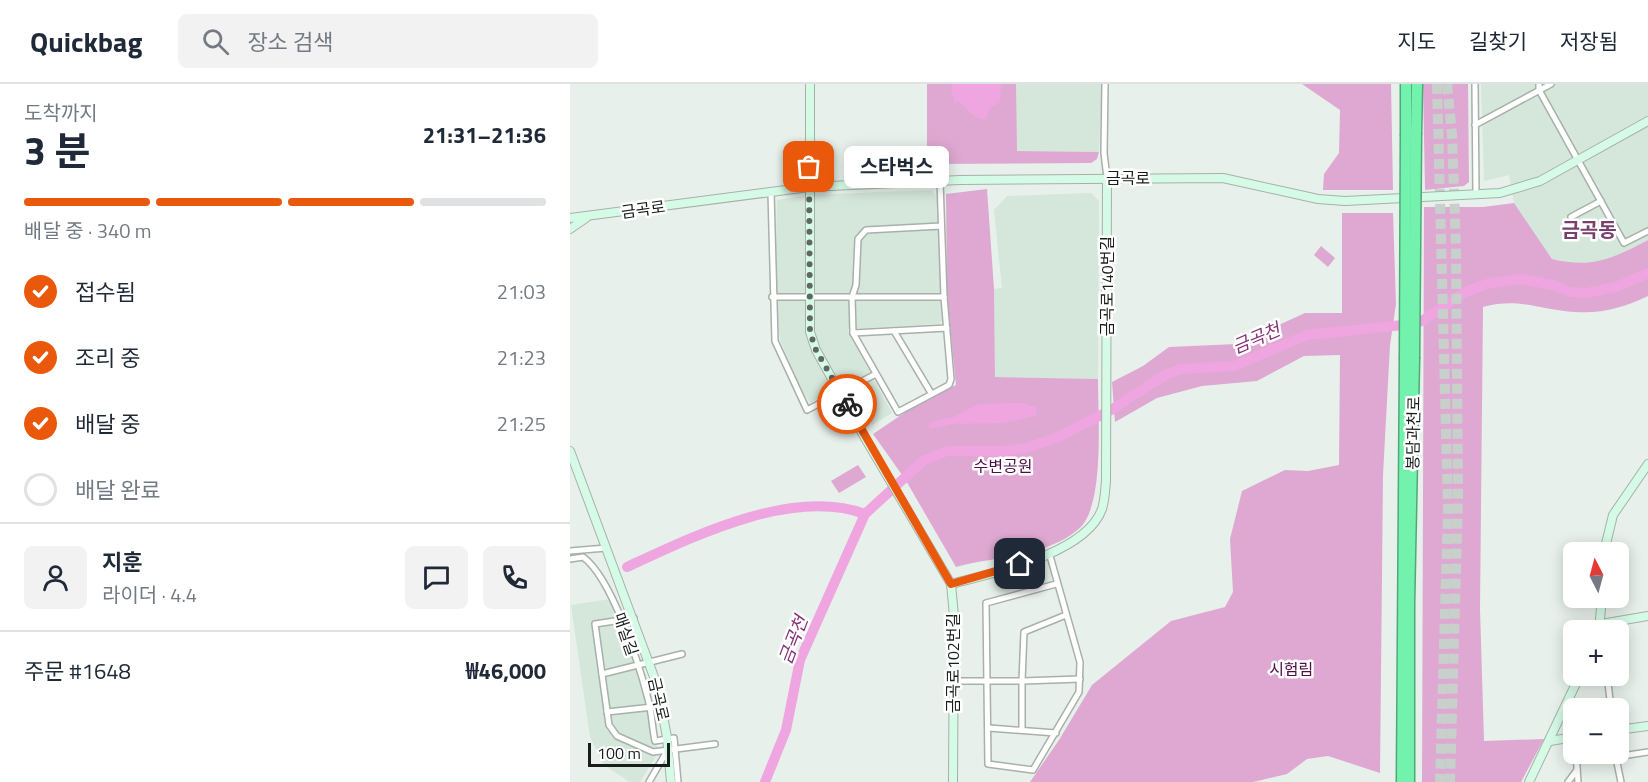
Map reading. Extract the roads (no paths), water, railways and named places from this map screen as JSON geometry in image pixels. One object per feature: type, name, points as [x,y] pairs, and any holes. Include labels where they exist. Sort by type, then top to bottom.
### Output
[{"type":"highway","name":"봉담과천로","points":[[1402,782],[1411,134],[1406,84]]},
{"type":"highway","name":"봉담과천로","points":[[1411,134],[1417,84]]},
{"type":"highway","name":"봉담과천로","points":[[1409,359],[1409,782]]},
{"type":"street","name":"금곡로102번길","points":[[810,84],[808,297],[810,332],[816,350],[951,584],[954,616],[953,782]]},
{"type":"street","points":[[1105,84],[1104,153],[1107,178]]},
{"type":"street","points":[[1475,84],[1476,194]]},
{"type":"street","points":[[1475,125],[1539,87],[1551,84]]},
{"type":"street","points":[[1539,87],[1624,243],[1648,231]]},
{"type":"street","name":"금곡로","points":[[570,218],[809,188],[940,181],[1223,178],[1318,199],[1345,201],[1500,193],[1540,181],[1580,161],[1648,121]]},
{"type":"street","name":"금곡로140번길","points":[[1050,556],[1088,530],[1101,511],[1106,481],[1107,178]]},
{"type":"street","points":[[940,181],[942,226],[944,297],[951,379],[949,385],[898,412],[874,375],[853,333],[852,297],[856,285],[858,239],[866,230],[942,226]]},
{"type":"street","points":[[771,192],[772,297],[775,341],[807,410],[874,375]]},
{"type":"street","points":[[1570,217],[1601,201]]},
{"type":"street","name":"금곡로","points":[[570,229],[589,216]]},
{"type":"street","points":[[772,297],[944,297]]},
{"type":"street","points":[[853,333],[947,328]]},
{"type":"street","points":[[894,331],[931,393]]},
{"type":"street","name":"금곡로","points":[[570,451],[650,664],[662,706],[667,739],[672,749],[670,782]]},
{"type":"street","points":[[1606,542],[1613,515],[1648,464]]},
{"type":"street","points":[[570,551],[606,548]]},
{"type":"street","points":[[951,584],[1050,556],[1056,584],[1080,662],[1079,692],[1033,770],[988,764],[990,728],[987,603],[1056,584]]},
{"type":"street","name":"매실길","points":[[570,559],[584,557],[593,565],[614,601],[649,707],[655,741],[667,739]]},
{"type":"street","points":[[1022,730],[1024,632],[1066,615]]},
{"type":"street","points":[[1628,620],[1648,615]]},
{"type":"street","points":[[634,618],[595,624],[609,725],[617,736],[653,753],[716,744]]},
{"type":"street","points":[[602,674],[650,664],[682,654]]},
{"type":"street","points":[[952,681],[1080,679]]},
{"type":"street","points":[[1529,782],[1575,686]]},
{"type":"street","points":[[607,712],[662,706]]},
{"type":"street","points":[[1629,729],[1648,726]]},
{"type":"street","points":[[990,728],[1056,733]]},
{"type":"street","points":[[1550,741],[1563,739]]},
{"type":"street","points":[[649,782],[672,749]]},
{"type":"street","points":[[672,749],[678,782]]},
{"type":"street","points":[[1629,754],[1648,752]]},
{"type":"street","points":[[1577,764],[1578,782]]},
{"type":"street","points":[[1617,764],[1621,782]]},
{"type":"street","points":[[1568,782],[1577,770]]},
{"type":"waterway","name":"금곡천","points":[[765,782],[786,730],[800,660],[865,514],[923,461],[947,451],[1003,451],[1026,448],[1056,438],[1111,410],[1165,375],[1181,369],[1234,366],[1307,335],[1412,324],[1422,321],[1465,292],[1490,283],[1521,279],[1553,285],[1570,292],[1587,293],[1616,287],[1648,273]]},
{"type":"waterway","name":"금곡천","points":[[627,567],[712,530],[775,511],[806,507],[836,507],[865,514]]},
{"type":"tunnel","points":[[1437,84],[1448,509],[1440,782]]},
{"type":"tunnel","points":[[1447,84],[1452,134],[1456,249],[1458,498],[1450,782]]},
{"type":"place","name":"스타벅스","points":[[809,167]]},
{"type":"district","name":"금곡동","points":[[1589,229]]},
{"type":"park label","name":"수변공원","points":[[1003,466]]},
{"type":"park label","name":"시험림","points":[[1291,669]]}]
